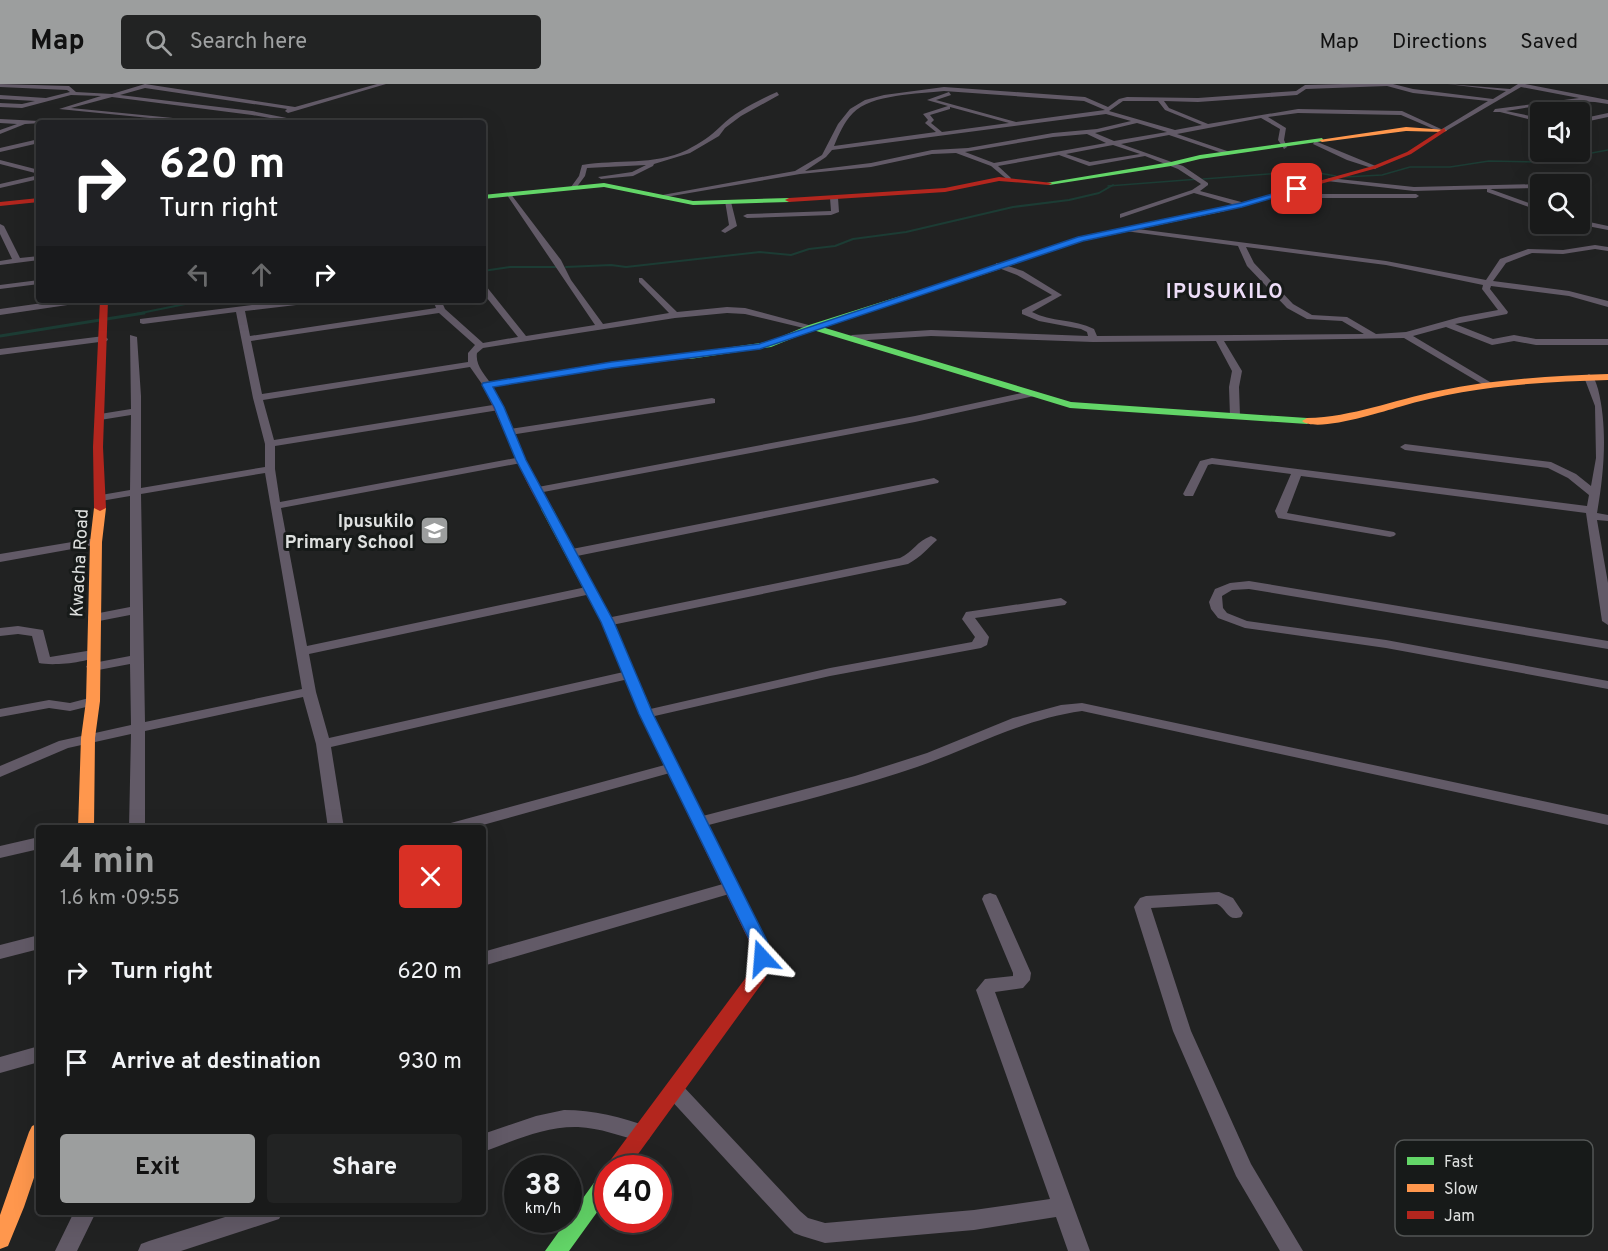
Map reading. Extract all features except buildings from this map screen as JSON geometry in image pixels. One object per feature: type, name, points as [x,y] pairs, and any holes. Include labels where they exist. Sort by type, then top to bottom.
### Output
[{"type":"street","points":[[59,87],[67,84]]},
{"type":"street","points":[[260,120],[383,84]]},
{"type":"street","points":[[830,148],[1107,111],[1124,100],[1210,99],[1297,93],[1305,87],[1388,84],[1413,91],[1491,100]]},
{"type":"street","points":[[1450,84],[1509,90]]},
{"type":"street","points":[[1124,223],[1242,205],[1375,167],[1410,153],[1441,129],[1521,84],[1607,102]]},
{"type":"street","points":[[0,86],[59,87],[71,89],[74,93],[72,94]]},
{"type":"street","points":[[185,120],[62,109],[145,86],[295,109]]},
{"type":"street","points":[[797,173],[824,156],[847,115],[867,101],[933,89],[1085,99],[1107,111],[1228,153]]},
{"type":"street","points":[[963,91],[930,100],[1016,123]]},
{"type":"street","points":[[940,132],[928,123],[931,120],[926,114],[970,101],[986,93]]},
{"type":"street","points":[[0,105],[22,106],[72,94],[110,95],[290,120]]},
{"type":"street","points":[[601,177],[633,174],[657,162],[688,152],[717,135],[723,127],[740,115],[777,94]]},
{"type":"street","points":[[1009,102],[1020,95]]},
{"type":"street","points":[[0,97],[46,100]]},
{"type":"street","points":[[1432,97],[1530,118]]},
{"type":"street","points":[[1495,111],[1564,100],[1592,99]]},
{"type":"street","points":[[101,113],[145,100]]},
{"type":"street","points":[[1160,100],[1167,109],[1206,124]]},
{"type":"street","points":[[1564,100],[1571,102]]},
{"type":"street","points":[[1593,109],[1608,114]]},
{"type":"street","points":[[993,115],[999,110]]},
{"type":"street","points":[[993,165],[1206,124],[1298,111],[1402,113],[1441,129]]},
{"type":"street","points":[[1590,118],[1608,114]]},
{"type":"street","points":[[1262,116],[1283,128],[1281,140],[1284,147]]},
{"type":"street","points":[[487,385],[611,365],[771,344],[812,327],[1081,239],[1124,223],[1205,187],[1205,182],[1171,164],[1109,143],[1058,119]]},
{"type":"street","points":[[0,121],[36,123]]},
{"type":"street","points":[[0,132],[27,122]]},
{"type":"street","points":[[660,196],[797,173],[871,165],[932,152],[957,151],[1012,141],[1088,132],[1137,122]]},
{"type":"street","points":[[486,196],[574,187],[611,186],[693,204],[834,198],[945,190],[988,180],[1009,179],[1053,183],[1228,153],[1406,129],[1441,129]]},
{"type":"street","points":[[0,150],[36,142]]},
{"type":"street","points":[[1315,142],[1349,159],[1375,167]]},
{"type":"street","points":[[957,151],[993,165],[1009,179]]},
{"type":"street","points":[[1058,153],[1113,174]]},
{"type":"street","points":[[1089,164],[1144,156]]},
{"type":"street","points":[[0,162],[36,174]]},
{"type":"street","points":[[574,187],[582,176],[584,166],[657,162]]},
{"type":"street","points":[[0,168],[11,165]]},
{"type":"street","points":[[0,186],[36,176]]},
{"type":"street","points":[[1329,180],[1414,189],[1530,186]]},
{"type":"street","points":[[1481,188],[1530,205]]},
{"type":"street","points":[[1194,191],[1242,205]]},
{"type":"street","points":[[1285,193],[1302,196],[1460,196]]},
{"type":"street","points":[[510,195],[601,327]]},
{"type":"street","points":[[747,216],[835,212],[834,198]]},
{"type":"street","points":[[0,204],[36,200]]},
{"type":"street","points":[[796,200],[799,215]]},
{"type":"street","points":[[725,231],[733,226],[727,202]]},
{"type":"street","points":[[1124,223],[1242,246],[1386,263],[1569,294],[1608,304]]},
{"type":"street","points":[[1590,224],[1608,228]]},
{"type":"street","points":[[0,226],[17,261]]},
{"type":"street","points":[[1242,246],[1250,264],[1290,306],[1311,317],[1344,319],[1375,337]]},
{"type":"street","points":[[852,338],[941,333],[1092,339],[1406,335],[1504,312],[1486,289],[1488,282],[1503,261],[1531,251],[1563,252],[1592,247],[1608,249]]},
{"type":"street","points":[[0,263],[36,258]]},
{"type":"street","points":[[999,265],[1020,273],[1058,295],[1027,309],[1026,313],[1056,324],[1086,328],[1091,331],[1092,339]]},
{"type":"street","points":[[642,280],[675,315]]},
{"type":"street","points":[[0,287],[36,282]]},
{"type":"street","points":[[486,292],[524,339]]},
{"type":"street","points":[[0,312],[61,303]]},
{"type":"street","name":"Kwacha Road","points":[[86,825],[88,738],[93,700],[96,542],[101,498],[98,447],[104,303]]},
{"type":"street","points":[[143,321],[289,303]]},
{"type":"street","points":[[438,303],[441,310],[481,346]]},
{"type":"street","points":[[240,309],[270,444],[270,468],[275,506],[309,692],[323,744],[336,825]]},
{"type":"street","points":[[247,339],[441,310]]},
{"type":"street","points":[[626,1155],[759,974],[762,958],[758,941],[646,714],[607,622],[521,460],[499,407],[473,364],[472,352],[481,346],[524,339],[675,315],[734,310],[812,327],[1031,394],[1088,407],[1334,422],[1357,418],[1432,394],[1487,384],[1563,377],[1608,377]]},
{"type":"street","points":[[1447,324],[1492,342],[1517,338],[1536,342],[1608,342]]},
{"type":"street","points":[[1406,335],[1487,384]]},
{"type":"street","points":[[133,337],[135,610],[138,658],[137,825]]},
{"type":"street","points":[[0,363],[3,352],[104,339]]},
{"type":"street","points":[[1219,339],[1237,370],[1234,387],[1235,416]]},
{"type":"street","points":[[258,398],[473,364]]},
{"type":"street","points":[[1589,377],[1600,406],[1601,458],[1591,513],[1607,602],[1608,621]]},
{"type":"street","points":[[538,490],[915,419],[1031,394]]},
{"type":"street","points":[[510,432],[712,401]]},
{"type":"street","points":[[270,444],[499,407]]},
{"type":"street","points":[[100,417],[135,411]]},
{"type":"street","points":[[1405,447],[1551,465],[1572,476],[1593,494]]},
{"type":"street","points":[[275,506],[521,460]]},
{"type":"street","points":[[1189,494],[1204,463],[1208,461],[1298,471],[1591,513],[1608,518]]},
{"type":"street","points":[[101,498],[270,468]]},
{"type":"street","points":[[1298,471],[1281,511],[1282,516],[1390,534]]},
{"type":"street","points":[[572,553],[934,481]]},
{"type":"street","points":[[607,622],[904,561],[918,554],[922,545],[931,540]]},
{"type":"street","points":[[0,558],[96,542]]},
{"type":"street","points":[[1608,645],[1249,585],[1225,587],[1219,591],[1216,598],[1216,609],[1222,615],[1240,623],[1312,632],[1608,685]]},
{"type":"street","points":[[302,651],[591,590]]},
{"type":"street","points":[[646,714],[830,672],[976,645],[982,642],[982,637],[969,619],[971,615],[1061,602]]},
{"type":"street","points":[[94,618],[135,610]]},
{"type":"street","points":[[0,632],[18,630],[38,633],[44,660],[138,658]]},
{"type":"street","points":[[323,744],[628,675]]},
{"type":"street","points":[[0,772],[58,746],[88,738],[309,692]]},
{"type":"street","points":[[0,714],[49,704],[70,707],[93,700]]},
{"type":"street","points":[[701,822],[912,764],[1052,712],[1082,707],[1608,820]]},
{"type":"street","points":[[464,825],[672,768]]},
{"type":"street","points":[[0,852],[36,844]]},
{"type":"street","points":[[486,958],[730,888]]},
{"type":"street","points":[[1235,913],[1227,902],[1220,898],[1146,902],[1142,907],[1182,1032],[1243,1170],[1292,1251]]},
{"type":"street","points":[[990,899],[1022,973],[1022,980],[1017,983],[991,984],[985,990],[1079,1251]]},
{"type":"street","points":[[0,952],[36,943]]},
{"type":"street","points":[[0,1065],[36,1055]]},
{"type":"street","points":[[675,1091],[793,1218],[802,1226],[825,1233],[974,1220],[1062,1207]]},
{"type":"street","points":[[486,1142],[537,1125],[567,1118],[591,1119],[642,1133]]},
{"type":"street","points":[[0,1239],[7,1209],[36,1144]]},
{"type":"street","points":[[556,1251],[594,1199]]},
{"type":"street","points":[[66,1251],[84,1215]]},
{"type":"street","points":[[149,1251],[263,1215]]},
{"type":"waterway","points":[[1344,177],[1382,175],[1410,167],[1450,167],[1489,161],[1543,162],[1608,150]]},
{"type":"waterway","points":[[1203,179],[1307,171],[1336,176]]},
{"type":"waterway","points":[[1112,186],[1199,179]]},
{"type":"waterway","points":[[566,267],[611,265],[626,267],[760,252],[791,255],[809,249],[835,246],[853,239],[906,232],[1013,207],[1069,200],[1099,193],[1112,186]]},
{"type":"waterway","points":[[486,271],[510,267],[560,267]]},
{"type":"waterway","points":[[136,314],[190,303]]},
{"type":"waterway","points":[[0,336],[144,313]]},
{"type":"traffic: fast","points":[[1049,183],[1171,164],[1200,157],[1322,140]]},
{"type":"traffic: fast","points":[[486,197],[604,185],[693,203],[789,200]]},
{"type":"traffic: fast","points":[[690,356],[771,344],[799,332],[976,274]]},
{"type":"traffic: fast","points":[[812,327],[1070,405],[1307,421]]},
{"type":"traffic: fast","points":[[547,509],[607,622],[649,720]]},
{"type":"traffic: fast","points":[[556,1251],[594,1199]]},
{"type":"traffic: slow","points":[[1322,140],[1406,129],[1444,130]]},
{"type":"traffic: slow","points":[[976,274],[1081,239],[1222,209]]},
{"type":"traffic: slow","points":[[1307,421],[1357,416],[1419,398],[1478,386],[1608,377]]},
{"type":"traffic: slow","points":[[86,825],[88,738],[93,701],[96,542],[100,508]]},
{"type":"traffic: slow","points":[[0,1239],[14,1207],[36,1141]]},
{"type":"traffic: jam","points":[[1222,209],[1375,167],[1409,153],[1444,130]]},
{"type":"traffic: jam","points":[[789,200],[945,190],[999,179],[1049,183]]},
{"type":"traffic: jam","points":[[0,204],[36,200]]},
{"type":"traffic: jam","points":[[100,508],[98,447],[104,303]]},
{"type":"traffic: jam","points":[[547,509],[521,460],[499,407],[487,385],[611,365],[690,356]]},
{"type":"traffic: jam","points":[[626,1155],[759,974],[762,958],[758,941],[649,720]]},
{"type":"place","name":"Ipusukilo Primary School","points":[[435,531]]},
{"type":"district","name":"IPUSUKILO","points":[[1225,291]]},
{"type":"route","points":[[762,958],[758,941],[646,714],[607,622],[521,460],[499,407],[487,385],[611,365],[771,344],[799,332],[911,297],[1081,239],[1242,205],[1297,189]]}]
